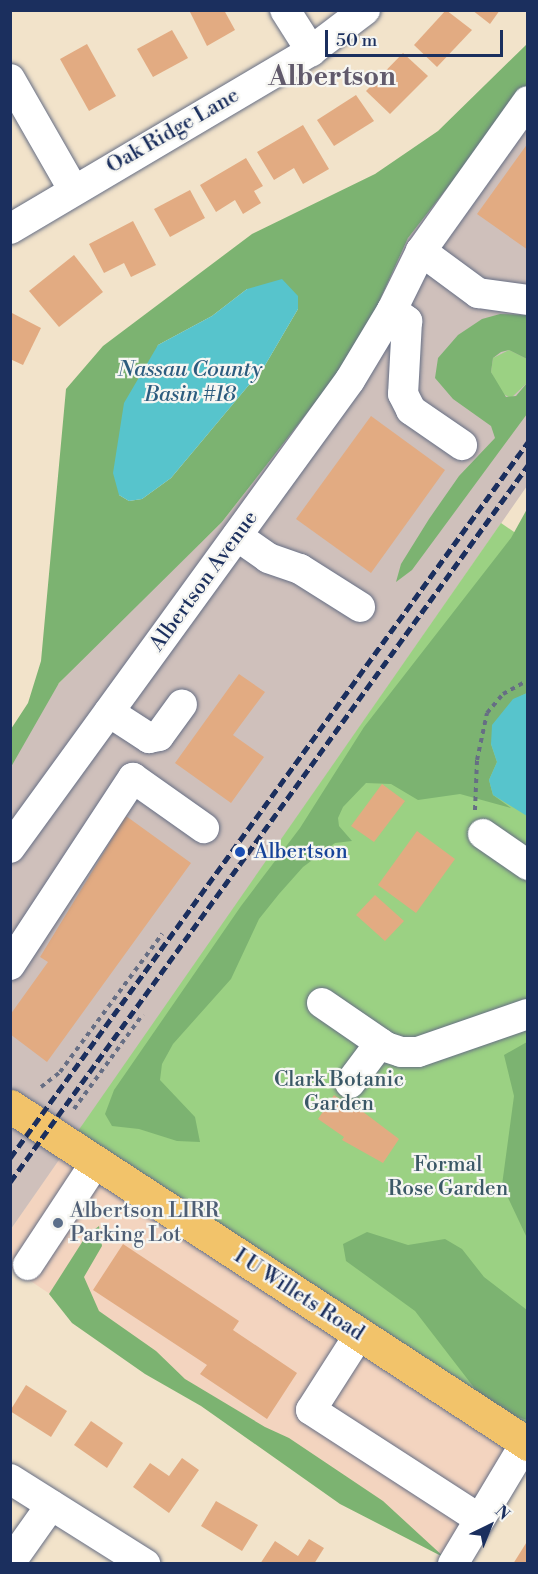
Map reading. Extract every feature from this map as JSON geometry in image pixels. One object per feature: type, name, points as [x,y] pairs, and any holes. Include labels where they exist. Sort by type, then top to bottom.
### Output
[{"type":"main road","name":"I U Willets Road","points":[[11,1108],[527,1443]]},
{"type":"street","points":[[285,10],[311,51]]},
{"type":"street","name":"Oak Ridge Lane","points":[[10,229],[73,189],[311,51],[365,10]]},
{"type":"street","points":[[10,79],[73,189]]},
{"type":"street","name":"Albertson Avenue","points":[[10,848],[350,380],[392,310],[421,251],[528,101]]},
{"type":"street","points":[[421,251],[478,293],[528,300]]},
{"type":"street","points":[[392,310],[408,321],[404,394],[411,410],[462,445]]},
{"type":"street","points":[[237,536],[268,558],[300,569],[360,607]]},
{"type":"street","points":[[109,712],[149,738],[159,736],[182,704]]},
{"type":"street","points":[[10,965],[133,778],[204,828]]},
{"type":"street","points":[[483,834],[528,865]]},
{"type":"street","points":[[322,1004],[380,1043],[401,1052],[418,1052],[528,1014]]},
{"type":"street","points":[[350,1083],[380,1043]]},
{"type":"street","points":[[28,1265],[96,1162]]},
{"type":"street","points":[[359,1335],[311,1410],[478,1518]]},
{"type":"street","points":[[453,1563],[478,1518],[527,1443]]},
{"type":"street","points":[[10,1479],[145,1563]]},
{"type":"street","points":[[10,1563],[51,1505]]},
{"type":"path","points":[[483,834],[475,808],[477,760],[487,713],[504,694],[528,680]]},
{"type":"path","points":[[41,1087],[60,1072],[162,934]]},
{"type":"path","points":[[74,1109],[143,1014]]},
{"type":"shaded area","points":[[527,86],[527,486],[11,1229],[11,747],[36,708],[89,651],[222,522],[346,363],[368,326],[408,238]]},
{"type":"shaded area","points":[[69,1144],[526,1442],[453,1563],[11,1268],[11,1229]]},
{"type":"green space","points":[[527,44],[527,86],[408,238],[368,326],[346,363],[222,522],[59,683],[11,767],[11,729],[28,703],[41,661],[66,389],[103,346],[252,234],[375,174],[438,131]],"holes":[[[247,289],[298,309],[264,367],[171,478],[142,499],[129,501],[119,495],[158,345],[212,316]]]},
{"type":"green space","points":[[500,314],[528,315],[527,359],[509,350],[501,352],[493,358],[491,372],[506,397],[516,396],[527,383],[527,414],[412,570],[396,582],[401,564],[429,519],[459,476],[495,438],[491,426],[453,399],[435,378],[438,358],[458,335],[482,319]]},
{"type":"green space","points":[[509,350],[527,359],[527,383],[511,398],[501,393],[491,372],[493,358]]},
{"type":"green space","points":[[527,509],[527,693],[513,700],[491,744],[497,762],[489,780],[493,795],[511,808],[460,794],[418,800],[391,784],[366,783],[343,807],[338,818],[339,826],[352,841],[335,843],[303,867],[279,894],[259,919],[231,979],[173,1044],[162,1064],[160,1080],[195,1117],[200,1142],[177,1141],[139,1129],[112,1126],[105,1114],[114,1090],[241,906],[300,828],[364,727],[511,538]]},
{"type":"green space","name":"Clark Botanic Garden","points":[[501,523],[527,541],[527,1444],[69,1144]]},
{"type":"green space","points":[[527,1042],[527,1238],[502,1185],[514,1096],[504,1055]]},
{"type":"green space","points":[[99,1226],[102,1246],[84,1277],[99,1311],[156,1351],[185,1379],[265,1427],[289,1438],[383,1501],[445,1558],[340,1504],[201,1406],[145,1374],[72,1323],[49,1294],[86,1236]]},
{"type":"green space","points":[[367,1232],[408,1245],[445,1239],[462,1249],[484,1277],[527,1310],[527,1420],[489,1407],[415,1311],[346,1261],[343,1244]]},
{"type":"water","name":"Nassau County Basin #18","points":[[282,279],[298,296],[298,309],[264,367],[171,478],[142,499],[129,501],[119,495],[113,473],[124,403],[158,345],[212,316],[247,289]]},
{"type":"water","points":[[527,693],[527,816],[493,795],[489,780],[497,762],[491,744],[492,725],[513,699]]},
{"type":"building","points":[[189,10],[224,10],[235,30],[207,46]]},
{"type":"building","points":[[446,10],[472,30],[437,67],[414,45]]},
{"type":"building","points":[[472,10],[500,10],[490,24]]},
{"type":"building","points":[[172,30],[188,58],[153,77],[137,49]]},
{"type":"building","points":[[87,44],[116,96],[89,111],[60,59]]},
{"type":"building","points":[[403,53],[428,76],[390,114],[366,91]]},
{"type":"building","points":[[356,95],[374,121],[334,146],[317,120]]},
{"type":"building","points":[[303,125],[329,169],[303,184],[294,168],[274,180],[257,152]]},
{"type":"building","points":[[528,143],[528,250],[477,214]]},
{"type":"building","points":[[246,158],[263,186],[254,191],[261,203],[243,214],[235,200],[216,212],[200,185]]},
{"type":"building","points":[[190,190],[205,218],[170,237],[154,209]]},
{"type":"building","points":[[133,221],[156,265],[131,277],[124,263],[104,273],[89,244]]},
{"type":"building","points":[[74,255],[103,292],[59,327],[29,291]]},
{"type":"building","points":[[10,312],[41,328],[23,365],[10,359]]},
{"type":"building","points":[[371,416],[445,470],[371,573],[296,519]]},
{"type":"building","points":[[239,674],[265,692],[233,735],[264,757],[231,803],[175,763]]},
{"type":"building","points":[[382,784],[405,801],[374,842],[351,826]]},
{"type":"building","points":[[126,816],[191,863],[47,1062],[10,1034],[10,1015],[48,962],[40,957]]},
{"type":"building","points":[[417,831],[455,859],[416,913],[378,885]]},
{"type":"building","points":[[375,895],[404,921],[385,941],[356,915]]},
{"type":"building","points":[[334,1095],[348,1105],[350,1102],[399,1139],[383,1163],[342,1140],[344,1137],[318,1119]]},
{"type":"building","points":[[123,1244],[239,1321],[233,1330],[297,1373],[267,1419],[200,1374],[207,1365],[93,1290]]},
{"type":"building","points":[[26,1385],[67,1411],[51,1437],[10,1411]]},
{"type":"building","points":[[91,1421],[123,1443],[107,1468],[74,1445]]},
{"type":"building","points":[[182,1458],[199,1470],[169,1513],[133,1487],[150,1463],[169,1476]]},
{"type":"building","points":[[216,1501],[258,1525],[242,1551],[201,1526]]},
{"type":"building","points":[[309,1539],[324,1548],[314,1564],[260,1564],[275,1541],[298,1556]]},
{"type":"building","points":[[528,1540],[528,1564],[513,1564]]},
{"type":"railway","points":[[10,1158],[528,442]]},
{"type":"railway","points":[[10,1182],[528,465]]},
{"type":"place","name":"Albertson","points":[[240,852]]},
{"type":"place","name":"Albertson LIRR Parking Lot","points":[[58,1223]]},
{"type":"district","name":"Albertson","points":[[332,78]]},
{"type":"park label","name":"Formal Rose Garden","points":[[448,1177]]}]
